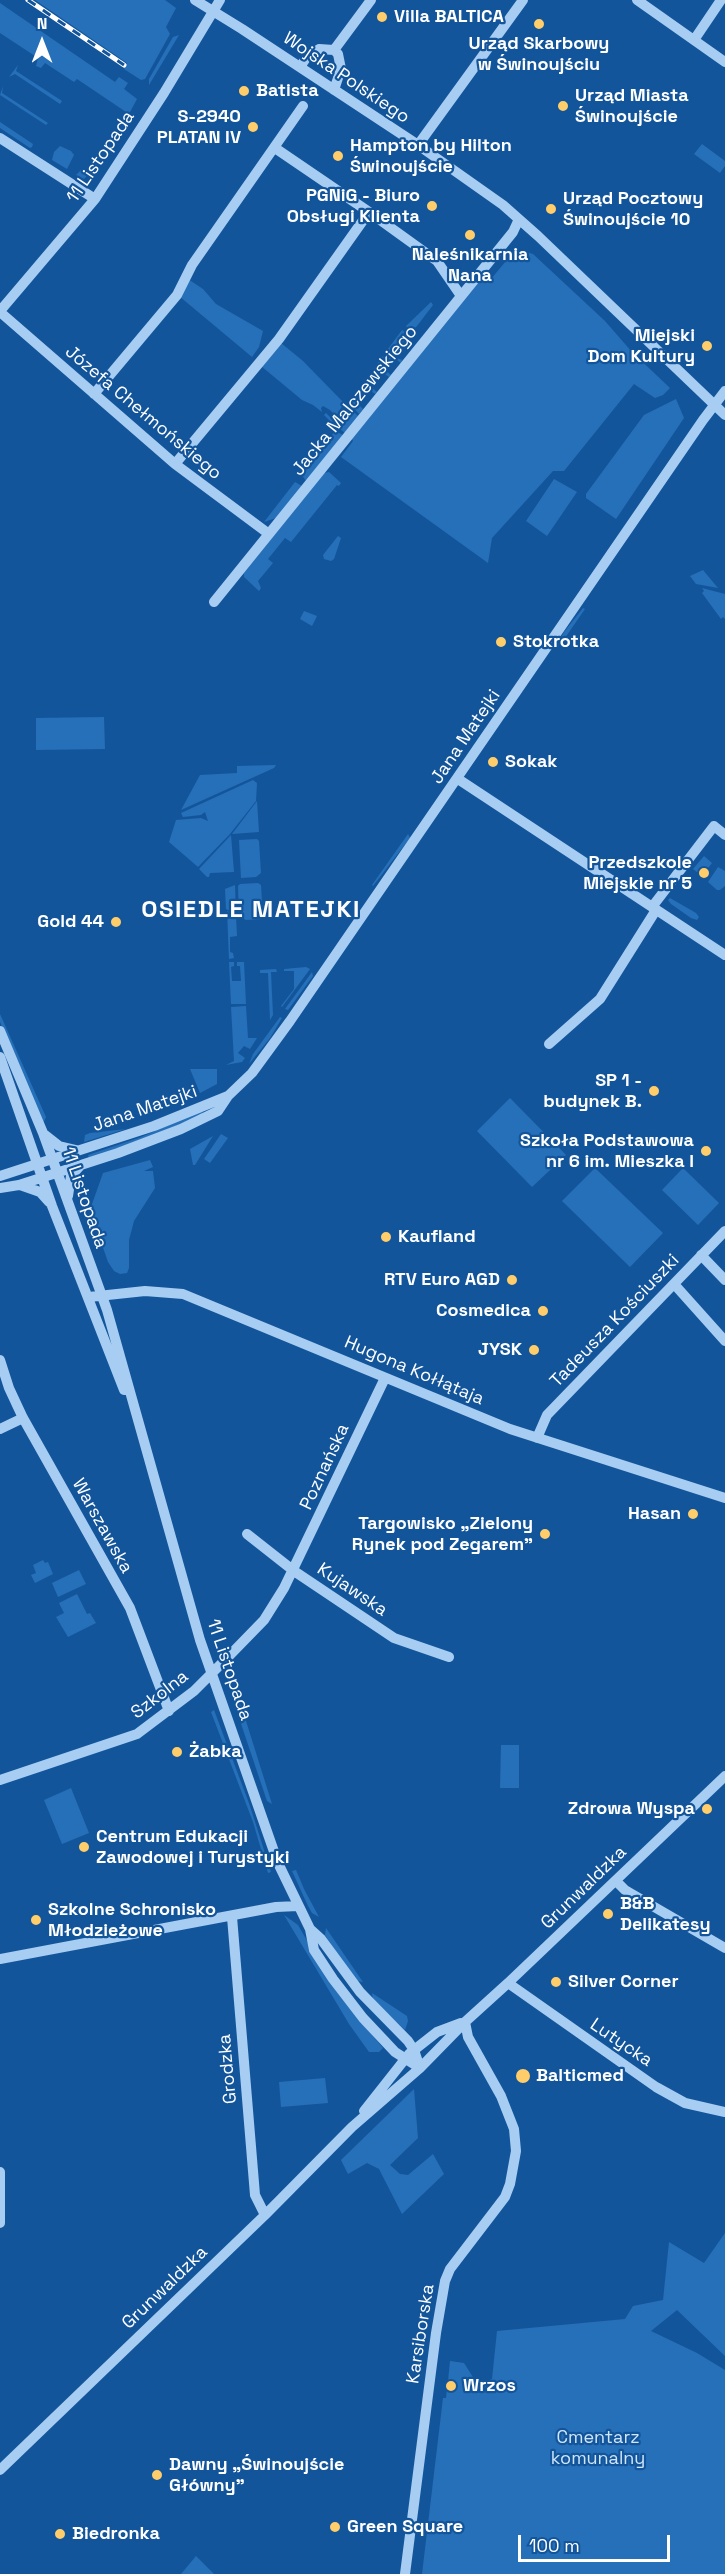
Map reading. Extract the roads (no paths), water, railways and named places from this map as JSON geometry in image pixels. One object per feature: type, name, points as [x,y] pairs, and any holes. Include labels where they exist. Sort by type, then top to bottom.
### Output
[{"type":"street","name":"Wojska Polskiego","points":[[195,0],[475,184],[519,219],[725,415]]},
{"type":"street","name":"11 Listopada","points":[[0,311],[95,199],[164,93],[220,0]]},
{"type":"street","points":[[334,50],[371,0]]},
{"type":"street","points":[[418,146],[524,0]]},
{"type":"street","points":[[637,0],[725,62]]},
{"type":"street","points":[[694,40],[721,0]]},
{"type":"street","points":[[300,67],[306,58],[319,49],[334,50],[338,54],[341,69],[334,90]]},
{"type":"street","points":[[94,394],[177,295],[192,265],[303,106]]},
{"type":"street","points":[[0,138],[95,199]]},
{"type":"street","points":[[275,148],[437,261],[461,296]]},
{"type":"street","points":[[175,464],[279,339],[369,212]]},
{"type":"street","name":"Jacka Malczewskiego","points":[[214,602],[513,232],[519,219]]},
{"type":"street","name":"Józefa Chełmońskiego","points":[[0,311],[175,464],[269,534]]},
{"type":"street","name":"Jana Matejki","points":[[0,1188],[19,1185],[81,1165],[202,1120],[218,1111],[228,1096],[252,1073],[271,1047],[725,391]]},
{"type":"street","points":[[458,779],[725,955]]},
{"type":"street","points":[[549,1044],[600,999],[654,908],[714,826],[725,834]]},
{"type":"street","name":"11 Listopada","points":[[0,1031],[58,1172],[101,1294],[122,1358],[135,1415],[212,1673],[278,1863],[310,1929],[314,1950],[363,2018],[404,2059],[420,2068]]},
{"type":"street","name":"11 Listopada","points":[[0,1057],[52,1206],[89,1297],[111,1361],[135,1415]]},
{"type":"street","name":"Jana Matejki","points":[[0,1176],[52,1157],[163,1123],[228,1096]]},
{"type":"street","points":[[43,1133],[52,1142],[76,1150]]},
{"type":"street","points":[[14,1170],[26,1153],[28,1138]]},
{"type":"street","points":[[68,1200],[71,1176],[81,1165]]},
{"type":"street","points":[[19,1185],[40,1192],[52,1206]]},
{"type":"street","name":"Tadeusza Kościuszki","points":[[537,1438],[546,1415],[725,1231]]},
{"type":"street","points":[[701,1255],[725,1280]]},
{"type":"street","points":[[674,1284],[725,1341]]},
{"type":"street","name":"Hugona Kołłątaja","points":[[89,1297],[145,1291],[183,1294],[537,1438],[725,1498]]},
{"type":"street","name":"Warszawska","points":[[0,1360],[9,1388],[23,1418],[130,1608],[169,1711]]},
{"type":"street","name":"Poznańska","points":[[294,1570],[385,1378]]},
{"type":"street","points":[[0,1429],[23,1418]]},
{"type":"street","name":"Kujawska","points":[[247,1534],[294,1570],[394,1638],[449,1657]]},
{"type":"street","name":"Szkolna","points":[[0,1780],[123,1740],[150,1726],[212,1673],[264,1620],[294,1570]]},
{"type":"street","name":"Grunwaldzka","points":[[0,2470],[266,2215],[352,2127],[420,2068],[465,2022],[725,1776]]},
{"type":"street","points":[[615,1881],[625,1890],[725,1948]]},
{"type":"street","points":[[0,1959],[276,1907],[298,1906]]},
{"type":"street","name":"Grodzka","points":[[232,1917],[255,2195],[266,2215]]},
{"type":"street","name":"11 Listopada","points":[[310,1929],[321,1939],[360,1992],[403,2036],[414,2050],[420,2068]]},
{"type":"street","name":"Lutycka","points":[[508,1983],[656,2087],[685,2103],[725,2112]]},
{"type":"street","points":[[349,2000],[360,1992]]},
{"type":"street","name":"Grunwaldzka","points":[[352,2127],[404,2059],[437,2032],[465,2022]]},
{"type":"street","name":"Karsiborska","points":[[405,2574],[436,2333],[445,2281],[450,2269],[505,2198],[516,2151],[514,2129],[501,2096],[468,2037],[465,2022]]},
{"type":"street","points":[[403,2036],[437,2032]]},
{"type":"street","points":[[0,2172],[0,2223]]},
{"type":"railway","points":[[28,0],[124,65]]},
{"type":"place","name":"Villa BALTICA","points":[[382,17]]},
{"type":"place","name":"Urząd Skarbowy w Świnoujściu","points":[[539,24]]},
{"type":"place","name":"Batista","points":[[244,91]]},
{"type":"place","name":"Urząd Miasta Świnoujście","points":[[563,106]]},
{"type":"place","name":"S-2940 PLATAN IV","points":[[253,127]]},
{"type":"place","name":"Hampton by Hilton Świnoujście","points":[[338,156]]},
{"type":"place","name":"PGNiG - Biuro Obsługi Klienta","points":[[432,206]]},
{"type":"place","name":"Urząd Pocztowy Świnoujście 10","points":[[551,209]]},
{"type":"place","name":"Naleśnikarnia Nana","points":[[470,235]]},
{"type":"place","name":"Miejski Dom Kultury","points":[[707,346]]},
{"type":"place","name":"Stokrotka","points":[[501,642]]},
{"type":"place","name":"Sokak","points":[[493,762]]},
{"type":"place","name":"Przedszkole Miejskie nr 5","points":[[704,873]]},
{"type":"place","name":"Gold 44","points":[[116,922]]},
{"type":"place","name":"SP 1 - budynek B.","points":[[654,1091]]},
{"type":"place","name":"Szkoła Podstawowa nr 6 im. Mieszka I","points":[[706,1151]]},
{"type":"place","name":"Kaufland","points":[[386,1237]]},
{"type":"place","name":"RTV Euro AGD","points":[[512,1280]]},
{"type":"place","name":"Cosmedica","points":[[543,1311]]},
{"type":"place","name":"JYSK","points":[[534,1350]]},
{"type":"place","name":"Hasan","points":[[693,1514]]},
{"type":"place","name":"Targowisko „Zielony Rynek pod Zegarem”","points":[[545,1534]]},
{"type":"place","name":"Żabka","points":[[177,1752]]},
{"type":"place","name":"Zdrowa Wyspa","points":[[707,1809]]},
{"type":"place","name":"Centrum Edukacji Zawodowej i Turystyki","points":[[84,1847]]},
{"type":"place","name":"B&B Delikatesy","points":[[608,1914]]},
{"type":"place","name":"Szkolne Schronisko Młodzieżowe","points":[[36,1920]]},
{"type":"place","name":"Silver Corner","points":[[556,1982]]},
{"type":"place","name":"Balticmed","points":[[523,2076]]},
{"type":"place","name":"Wrzos","points":[[451,2386]]},
{"type":"place","name":"Dawny „Świnoujście Główny”","points":[[157,2475]]},
{"type":"place","name":"Green Square","points":[[335,2527]]},
{"type":"place","name":"Biedronka","points":[[60,2534]]},
{"type":"district","name":"OSIEDLE MATEJKI","points":[[251,910]]},
{"type":"park label","name":"Cmentarz komunalny","points":[[598,2448]]}]
